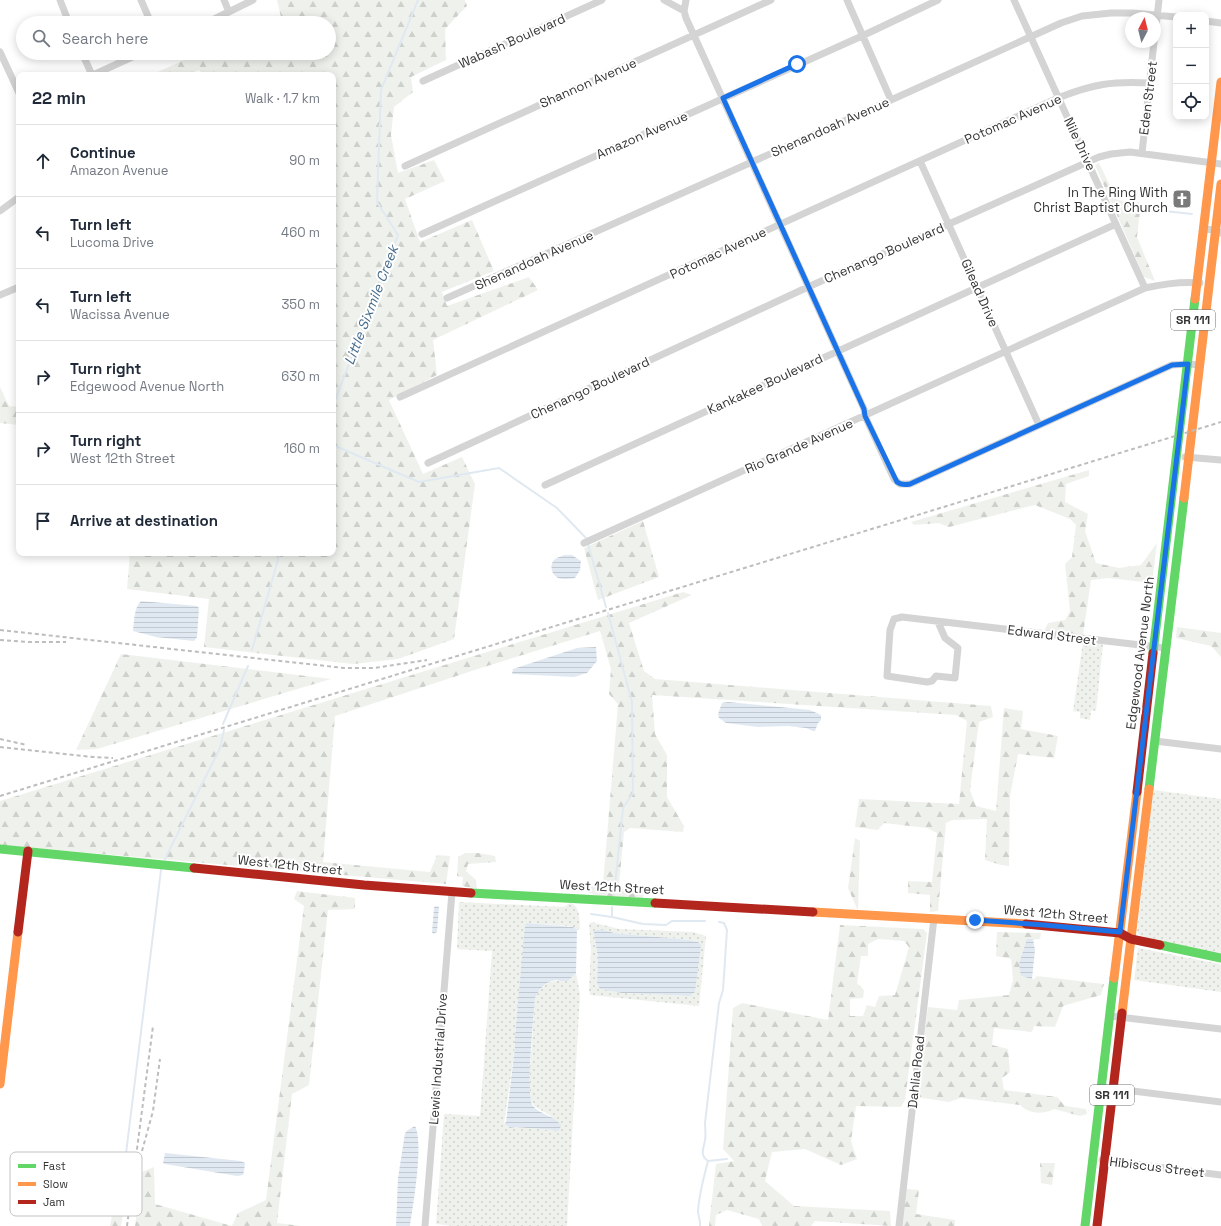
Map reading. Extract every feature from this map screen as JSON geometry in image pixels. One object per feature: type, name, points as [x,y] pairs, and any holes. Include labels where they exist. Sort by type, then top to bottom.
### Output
[{"type":"main road","name":"Edgewood Avenue North","points":[[1085,1226],[1204,229],[1216,163],[1221,82]]},
{"type":"main road","name":"Edgewood Avenue North","points":[[1097,1226],[1209,284],[1218,232],[1221,184]]},
{"type":"main road","name":"West 12th Street","points":[[0,849],[364,886],[1037,924],[1120,932],[1131,939],[1221,958]]},
{"type":"main road","points":[[0,1084],[2,1044],[28,851]]},
{"type":"street","points":[[60,0],[67,16]]},
{"type":"street","points":[[142,0],[148,16]]},
{"type":"street","points":[[224,0],[229,12]]},
{"type":"street","points":[[221,16],[253,0]]},
{"type":"street","name":"Wabash Boulevard","points":[[423,81],[602,0]]},
{"type":"street","points":[[664,0],[684,11]]},
{"type":"street","points":[[686,0],[684,11],[864,409],[865,416],[894,480],[900,484],[910,484],[1172,365],[1200,365]]},
{"type":"street","name":"Shannon Avenue","points":[[405,166],[771,0]]},
{"type":"street","points":[[847,0],[891,100]]},
{"type":"street","name":"Amazon Avenue","points":[[422,234],[862,36],[938,0]]},
{"type":"street","name":"Nile Drive","points":[[1014,0],[1145,288]]},
{"type":"street","points":[[1157,12],[1159,0]]},
{"type":"street","name":"Shenandoah Avenue","points":[[447,298],[891,100],[1061,22],[1082,16],[1125,13]]},
{"type":"street","name":"Shenandoah Avenue","points":[[1161,15],[1173,17]]},
{"type":"street","points":[[1209,21],[1221,23]]},
{"type":"street","name":"Eden Street","points":[[1142,153],[1153,48]]},
{"type":"street","points":[[0,52],[16,87]]},
{"type":"street","points":[[86,60],[92,72]]},
{"type":"street","points":[[100,72],[126,60]]},
{"type":"street","name":"Potomac Avenue","points":[[400,397],[1058,98],[1095,85],[1110,82],[1150,83]]},
{"type":"street","name":"Chenango Boulevard","points":[[428,463],[808,287],[1088,162],[1111,154],[1130,152],[1216,163]]},
{"type":"street","name":"Gilead Drive","points":[[920,161],[1039,425]]},
{"type":"street","points":[[0,211],[16,198]]},
{"type":"street","name":"Kankakee Boulevard","points":[[546,485],[1116,224]]},
{"type":"street","points":[[1204,229],[1218,232]]},
{"type":"street","name":"Rio Grande Avenue","points":[[584,543],[1145,288],[1164,284],[1198,282],[1209,284]]},
{"type":"street","points":[[0,295],[16,288]]},
{"type":"street","points":[[1177,456],[1221,460]]},
{"type":"street","name":"Edward Street","points":[[938,622],[945,638],[958,648],[955,678],[936,676],[932,681],[927,682],[887,676],[890,630],[894,619],[902,618],[938,622],[1154,647],[1166,648]]},
{"type":"street","points":[[1155,741],[1221,749]]},
{"type":"street","points":[[1137,791],[1149,792]]},
{"type":"street","name":"Lewis Industrial Drive","points":[[425,1226],[452,892]]},
{"type":"street","name":"Dahlia Road","points":[[899,1226],[934,918]]},
{"type":"street","points":[[1110,1016],[1221,1029]]},
{"type":"street","points":[[1101,1087],[1221,1102]]},
{"type":"street","name":"Hibiscus Street","points":[[1093,1159],[1221,1175]]},
{"type":"green space","points":[[277,0],[465,0],[467,6],[445,29],[446,60],[411,77],[413,92],[394,107],[391,135],[398,173],[434,160],[445,181],[405,199],[420,242],[472,220],[494,271],[442,292],[447,306],[529,277],[538,290],[433,340],[437,375],[389,400],[423,474],[462,457],[475,484],[454,639],[398,659],[353,664],[204,647],[209,599],[127,589],[130,556],[336,556],[336,72],[201,72],[199,70],[194,72],[158,72],[184,60],[336,60],[336,16],[281,16]]},
{"type":"green space","points":[[1099,163],[1117,200],[1141,203],[1137,237],[1155,281],[1144,277],[1095,165]]},
{"type":"green space","points":[[0,387],[9,406],[16,407],[16,425],[0,423]]},
{"type":"green space","points":[[1089,470],[1089,476],[1066,484],[1065,502],[1088,514],[1085,531],[1096,563],[1119,568],[1141,565],[1157,543],[1152,583],[1108,578],[1091,580],[1083,635],[1044,631],[1048,623],[1065,620],[1070,611],[1065,564],[1072,557],[1076,525],[1070,519],[1035,505],[949,527],[938,523],[914,525],[911,522]]},
{"type":"green space","points":[[643,521],[659,577],[598,600],[584,548]]},
{"type":"green space","points":[[683,592],[692,595],[629,623],[644,671],[655,679],[991,706],[993,717],[979,722],[970,790],[976,806],[996,811],[1004,708],[1023,711],[1021,729],[1058,736],[1054,758],[1018,754],[1010,796],[1009,866],[985,860],[987,819],[952,820],[946,823],[938,911],[930,912],[930,895],[908,893],[908,881],[932,882],[937,833],[927,828],[884,823],[878,830],[855,827],[859,799],[959,804],[967,721],[956,715],[652,695],[655,734],[667,755],[667,797],[684,826],[683,832],[630,828],[624,832],[619,885],[625,889],[644,891],[643,898],[599,896],[589,893],[589,886],[603,884],[618,704],[609,694],[611,669],[600,631],[335,716],[323,862],[430,872],[437,855],[450,856],[446,884],[0,845],[0,801]]},
{"type":"green space","points":[[1177,627],[1221,633],[1221,657],[1211,646],[1176,638]]},
{"type":"green space","points":[[1083,642],[1103,644],[1096,711],[1091,710],[1090,720],[1080,718],[1080,712],[1073,711]]},
{"type":"green space","points":[[121,654],[331,679],[97,749],[76,750]]},
{"type":"green space","points":[[1153,790],[1221,799],[1221,955],[1155,941],[1139,935],[1137,931]]},
{"type":"green space","points":[[855,838],[860,841],[858,911],[848,888]]},
{"type":"green space","points":[[465,853],[478,853],[495,856],[496,862],[468,864],[466,871],[476,880],[477,889],[462,886],[463,877],[457,876],[458,857]]},
{"type":"green space","points":[[297,891],[355,898],[355,909],[328,910],[309,1085],[292,1094],[277,1223],[301,1226],[232,1226],[238,1213],[266,1200],[304,906],[294,899]]},
{"type":"green space","points":[[459,902],[564,907],[570,903],[578,910],[580,929],[577,930],[568,926],[527,923],[515,1047],[504,1124],[510,1128],[553,1130],[555,1132],[551,1116],[534,1106],[531,1100],[529,1083],[535,998],[541,988],[545,985],[553,981],[569,980],[576,973],[580,994],[567,1226],[453,1226],[436,1224],[444,1114],[480,1116],[492,951],[457,949]]},
{"type":"green space","points":[[592,922],[619,929],[693,932],[706,936],[699,1006],[590,995],[591,951],[589,924]],"holes":[[[604,930],[614,933],[698,942],[690,996],[622,993],[600,988],[597,983],[598,957],[594,934]]]},
{"type":"green space","points":[[840,925],[923,929],[927,933],[905,1100],[901,1107],[856,1106],[851,1141],[857,1159],[841,1165],[805,1149],[772,1152],[765,1181],[794,1206],[890,1211],[891,1226],[815,1221],[811,1226],[762,1226],[759,1219],[727,1210],[716,1215],[715,1226],[709,1226],[716,1164],[734,1161],[723,1149],[733,1008],[742,1003],[828,1020]],"holes":[[[878,939],[904,941],[909,947],[895,995],[879,996],[875,1007],[867,1005],[863,1016],[850,1016],[850,999],[863,998],[864,990],[857,983],[861,956],[868,956],[868,944]]]},
{"type":"green space","points":[[997,932],[1041,933],[1040,939],[1027,940],[1021,976],[1034,979],[1037,976],[1104,984],[1101,995],[1063,1006],[1055,1027],[1034,1026],[1032,1032],[994,1028],[992,1045],[1008,1049],[1010,1072],[1002,1078],[1004,1090],[1057,1097],[1065,1106],[1086,1109],[1087,1114],[1080,1116],[1054,1109],[1036,1113],[1020,1105],[961,1098],[949,1102],[916,1097],[928,1007],[957,1010],[959,1000],[1009,995],[1013,980],[1011,959],[996,956]]},
{"type":"green space","points":[[1138,948],[1220,964],[1221,992],[1134,980]]},
{"type":"green space","points":[[1040,1163],[1055,1163],[1052,1185],[1041,1183]]},
{"type":"green space","points":[[154,1167],[155,1204],[232,1226],[135,1226],[136,1216],[142,1216],[142,1172]]},
{"type":"green space","points":[[906,1189],[919,1190],[916,1214],[955,1220],[955,1226],[901,1226]]},
{"type":"green space","points":[[112,1216],[123,1216],[121,1226],[110,1226]]},
{"type":"shaded area","points":[[564,555],[572,555],[581,561],[580,570],[575,578],[560,579],[552,572],[551,566],[553,561]]},
{"type":"shaded area","points":[[141,601],[197,606],[199,608],[197,637],[194,641],[156,637],[133,631],[137,607]]},
{"type":"shaded area","points":[[596,647],[597,661],[587,673],[574,677],[512,674],[513,669],[577,648]]},
{"type":"shaded area","points":[[728,702],[810,710],[821,715],[821,720],[815,731],[806,728],[788,726],[758,727],[726,723],[719,718],[718,714],[722,703]]},
{"type":"shaded area","points":[[435,906],[439,907],[437,932],[433,934],[432,932]]},
{"type":"shaded area","points":[[527,923],[573,927],[577,930],[576,973],[567,981],[556,980],[546,984],[541,988],[535,998],[530,1071],[531,1099],[533,1106],[536,1109],[555,1119],[561,1125],[559,1130],[555,1132],[553,1130],[515,1127],[510,1128],[504,1124],[506,1122],[515,1047],[525,925]]},
{"type":"shaded area","points":[[596,930],[698,942],[701,945],[695,992],[690,996],[622,993],[600,989],[597,983],[598,957],[594,934],[594,931]]},
{"type":"shaded area","points":[[1027,939],[1033,939],[1035,950],[1032,979],[1021,976],[1019,964]]},
{"type":"shaded area","points":[[415,1126],[417,1134],[418,1160],[410,1226],[396,1226],[398,1178],[405,1133]]},
{"type":"shaded area","points":[[165,1153],[241,1161],[245,1163],[243,1175],[237,1176],[165,1164],[163,1163]]},
{"type":"waterway","name":"Little Sixmile Creek","points":[[336,398],[398,235],[377,202],[381,90],[418,0]]},
{"type":"waterway","points":[[1137,208],[1192,214]]},
{"type":"waterway","points":[[336,446],[419,482],[499,468],[557,508],[586,538]]},
{"type":"waterway","points":[[588,544],[606,607]]},
{"type":"waterway","name":"Little Sixmile Creek","points":[[252,650],[279,556]]},
{"type":"waterway","points":[[608,613],[632,702],[633,793],[623,808],[614,895]]},
{"type":"waterway","points":[[223,724],[248,666]]},
{"type":"waterway","points":[[165,859],[220,748],[224,730]]},
{"type":"waterway","points":[[126,1152],[161,870]]},
{"type":"waterway","points":[[612,907],[612,917],[643,924],[666,925],[672,921],[705,921]]},
{"type":"waterway","points":[[591,914],[612,917]]},
{"type":"waterway","points":[[700,1226],[698,1213],[708,1161],[705,1159],[703,1154],[705,1123],[719,1003],[723,990],[727,930],[724,923],[719,922]]},
{"type":"waterway","points":[[708,1161],[727,1159]]},
{"type":"railway","points":[[0,796],[1221,422]]},
{"type":"railway","points":[[0,630],[344,668],[374,668],[427,660]]},
{"type":"railway","points":[[0,640],[66,642]]},
{"type":"railway","points":[[0,739],[27,745]]},
{"type":"railway","points":[[0,747],[113,758]]},
{"type":"railway","points":[[137,1152],[153,1026]]},
{"type":"railway","points":[[142,1151],[153,1111],[160,1059]]},
{"type":"railway","points":[[127,1226],[128,1216]]},
{"type":"traffic: fast","points":[[1153,653],[1195,299]]},
{"type":"traffic: fast","points":[[1149,789],[1184,498]]},
{"type":"traffic: fast","points":[[0,849],[194,868]]},
{"type":"traffic: fast","points":[[471,893],[655,903]]},
{"type":"traffic: fast","points":[[1160,945],[1221,958]]},
{"type":"traffic: fast","points":[[1085,1226],[1114,978]]},
{"type":"traffic: slow","points":[[1195,299],[1221,82]]},
{"type":"traffic: slow","points":[[1184,498],[1221,184]]},
{"type":"traffic: slow","points":[[1122,1013],[1149,789]]},
{"type":"traffic: slow","points":[[1114,978],[1137,792]]},
{"type":"traffic: slow","points":[[813,912],[1026,924]]},
{"type":"traffic: slow","points":[[0,1084],[18,932]]},
{"type":"traffic: jam","points":[[1137,792],[1153,653]]},
{"type":"traffic: jam","points":[[18,932],[28,851]]},
{"type":"traffic: jam","points":[[194,868],[364,885],[471,893]]},
{"type":"traffic: jam","points":[[655,903],[813,912]]},
{"type":"traffic: jam","points":[[1026,924],[1120,933],[1131,939],[1160,945]]},
{"type":"traffic: jam","points":[[1097,1226],[1122,1013]]},
{"type":"place","name":"In The Ring With Christ Baptist Church","points":[[1182,199]]},
{"type":"route","points":[[797,64],[723,98],[864,409],[865,416],[894,480],[900,484],[910,484],[1172,365],[1188,364],[1120,932],[975,920]]}]
